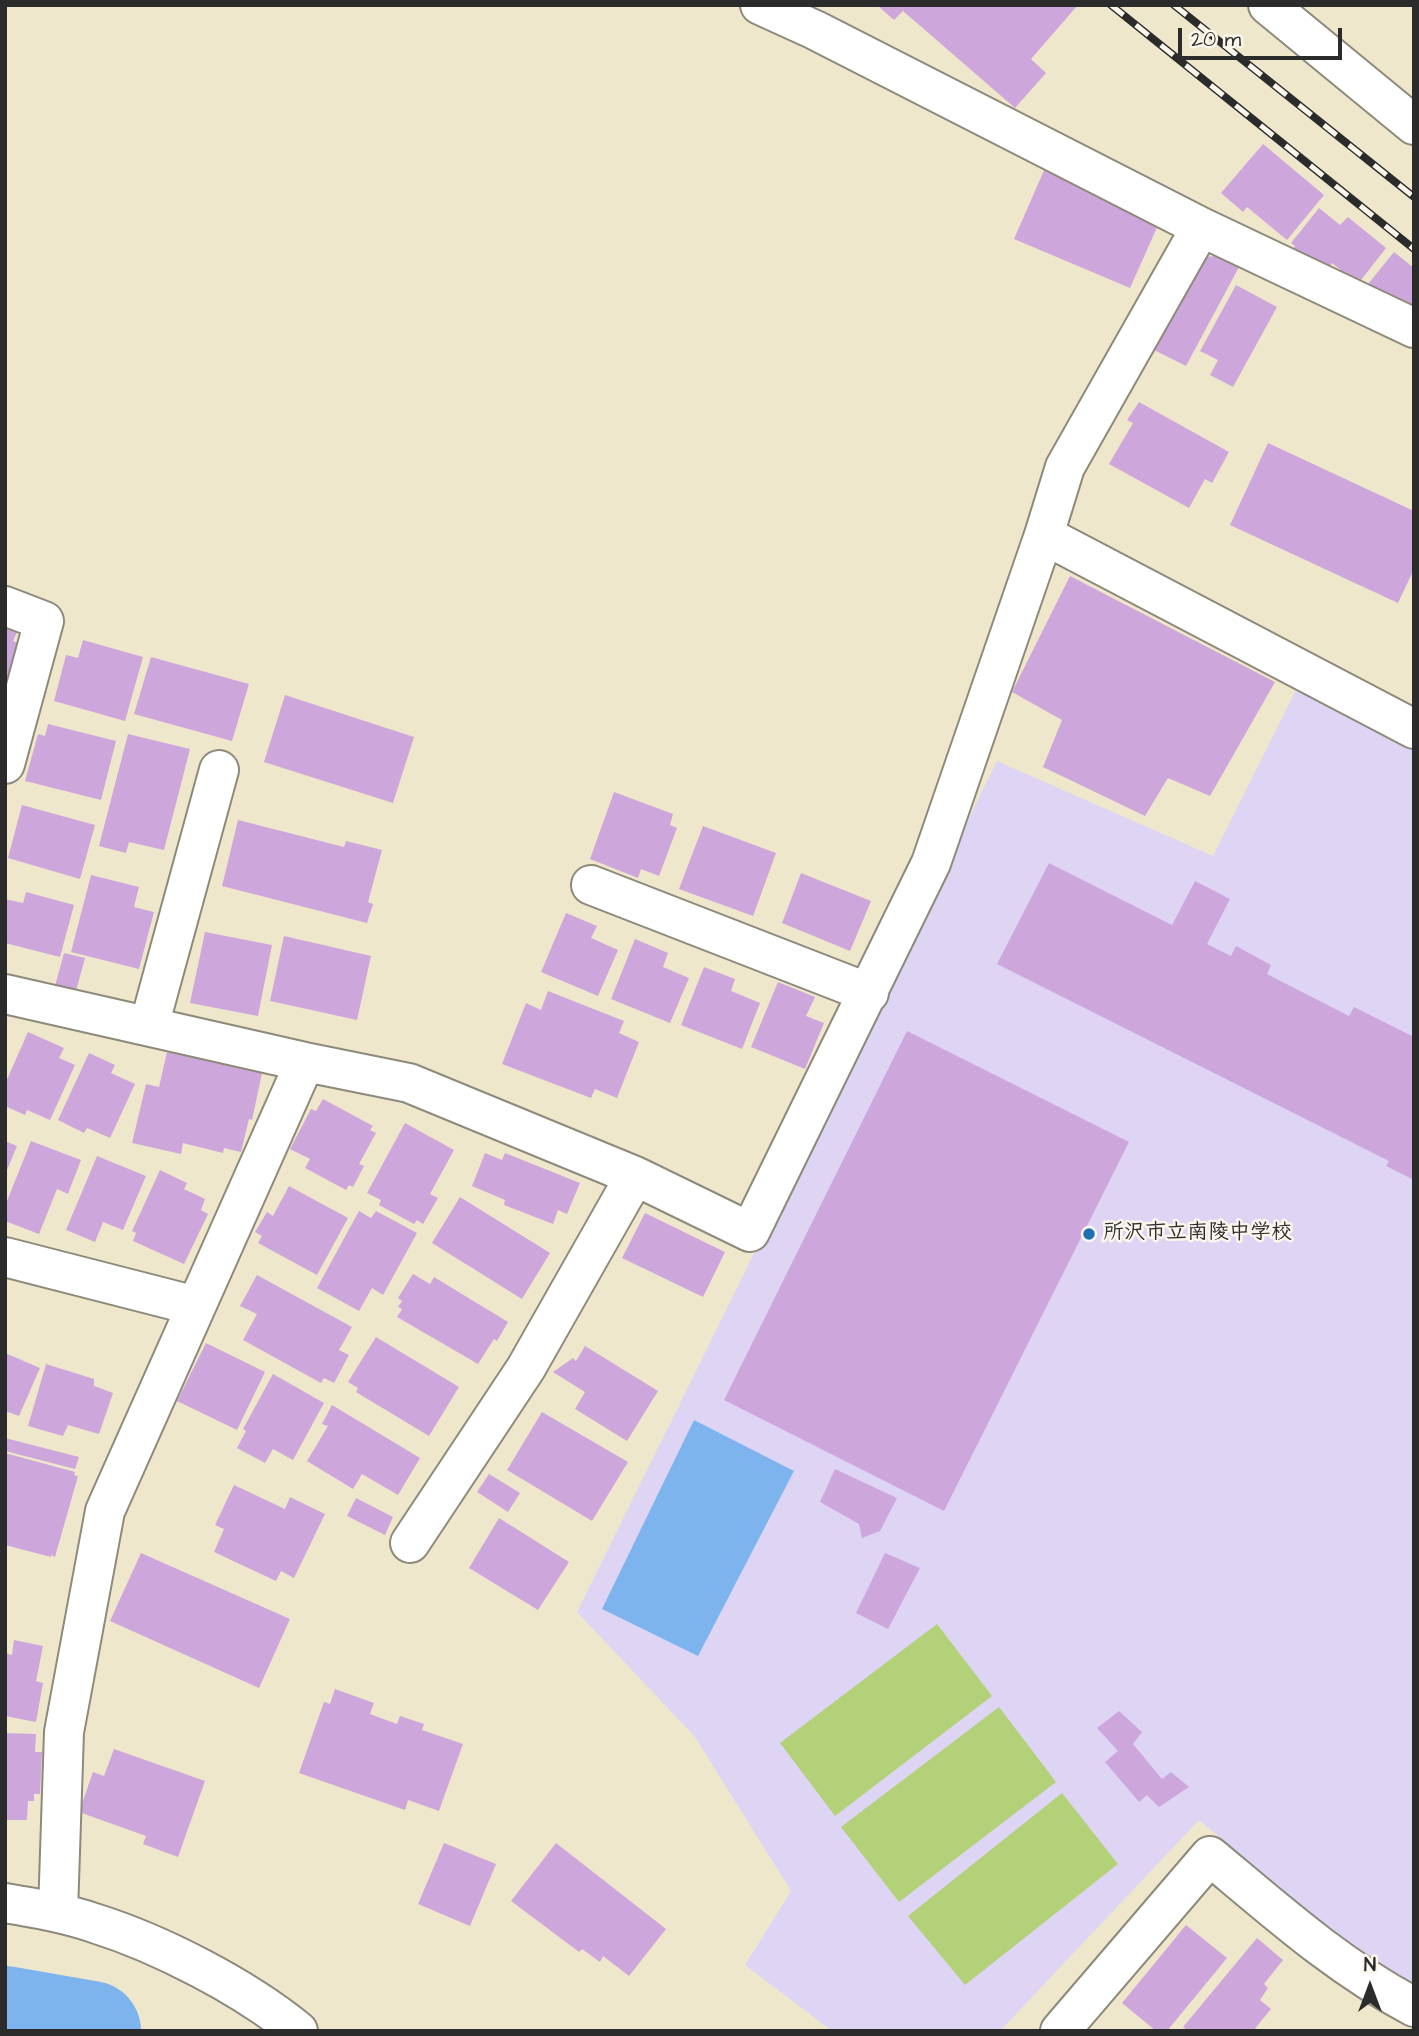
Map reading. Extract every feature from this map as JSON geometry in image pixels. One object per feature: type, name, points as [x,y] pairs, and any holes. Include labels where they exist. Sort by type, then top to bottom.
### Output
[{"type":"street","points":[[760,5],[815,30],[1200,227],[1414,328]]},
{"type":"street","points":[[1268,5],[1414,125]]},
{"type":"street","points":[[5,994],[409,1083],[635,1176],[750,1232],[931,863],[1065,467],[1200,227]]},
{"type":"street","points":[[1044,535],[1414,729]]},
{"type":"street","points":[[5,606],[44,621],[5,764]]},
{"type":"street","points":[[149,1026],[219,770]]},
{"type":"street","points":[[591,885],[869,993]]},
{"type":"street","points":[[58,1912],[64,1732],[105,1511],[305,1062]]},
{"type":"street","points":[[410,1543],[526,1368],[635,1176]]},
{"type":"street","points":[[5,1257],[196,1306]]},
{"type":"street","points":[[1060,2031],[1209,1856],[1327,1953],[1375,1986],[1414,2007]]},
{"type":"street","points":[[5,1903],[58,1912],[119,1932],[204,1971],[254,2000],[298,2031]]},
{"type":"shaded area","name":"所沢市立南陵中学校","points":[[1300,682],[1414,739],[1414,1983],[1383,1968],[1308,1911],[1199,1820],[1000,2031],[832,2031],[745,1965],[791,1891],[695,1737],[577,1612],[997,761],[1213,856]]},
{"type":"green space","points":[[937,1624],[992,1696],[835,1816],[780,1743]]},
{"type":"green space","points":[[999,1707],[1056,1782],[899,1902],[841,1827]]},
{"type":"green space","points":[[1062,1793],[1118,1864],[965,1985],[908,1916]]},
{"type":"water","points":[[694,1420],[794,1471],[698,1656],[602,1609]]},
{"type":"building","points":[[877,5],[1078,5],[1031,59],[1046,73],[1015,108],[903,11],[894,20]]},
{"type":"building","points":[[1263,144],[1324,195],[1287,240],[1247,207],[1243,212],[1221,193]]},
{"type":"building","points":[[1045,168],[1092,188],[1090,192],[1159,223],[1130,288],[1014,239]]},
{"type":"building","points":[[1319,208],[1340,225],[1348,217],[1386,248],[1358,284],[1332,263],[1327,270],[1292,251],[1295,246],[1291,243]]},
{"type":"building","points":[[1394,252],[1414,268],[1414,306],[1368,284]]},
{"type":"building","points":[[1216,256],[1239,267],[1186,366],[1148,347],[1203,257]]},
{"type":"building","points":[[1236,285],[1277,307],[1233,387],[1210,375],[1218,360],[1200,351]]},
{"type":"building","points":[[1139,402],[1229,452],[1212,483],[1205,479],[1189,508],[1109,464],[1133,423],[1127,420]]},
{"type":"building","points":[[1268,443],[1414,511],[1414,569],[1398,603],[1230,525]]},
{"type":"building","points":[[1070,576],[1275,682],[1210,796],[1168,778],[1145,816],[1043,767],[1062,720],[1012,692]]},
{"type":"building","points":[[5,625],[18,630],[13,641],[24,646],[5,688]]},
{"type":"building","points":[[83,640],[143,657],[125,721],[54,701],[66,655],[78,658]]},
{"type":"building","points":[[151,657],[249,684],[232,741],[134,714]]},
{"type":"building","points":[[285,695],[414,737],[393,803],[264,762]]},
{"type":"building","points":[[48,724],[116,741],[101,800],[25,781],[38,734],[45,736]]},
{"type":"building","points":[[128,734],[190,749],[164,850],[129,842],[126,853],[99,846]]},
{"type":"building","points":[[614,792],[673,814],[670,825],[677,828],[659,876],[641,869],[638,878],[590,859]]},
{"type":"building","points":[[22,805],[95,825],[80,879],[8,858]]},
{"type":"building","points":[[238,820],[344,847],[346,841],[382,850],[368,902],[373,904],[367,923],[222,886]]},
{"type":"building","points":[[703,826],[776,853],[753,916],[679,889]]},
{"type":"building","points":[[1049,863],[1172,925],[1195,881],[1230,899],[1207,944],[1231,956],[1236,946],[1271,965],[1267,974],[1349,1016],[1354,1007],[1414,1037],[1414,1180],[1386,1166],[1389,1161],[997,964]]},
{"type":"building","points":[[801,873],[871,901],[850,951],[782,923]]},
{"type":"building","points":[[91,875],[139,887],[134,907],[154,912],[139,969],[71,952]]},
{"type":"building","points":[[26,892],[74,905],[60,957],[5,943],[5,899],[23,903]]},
{"type":"building","points":[[566,913],[597,926],[591,938],[618,950],[598,996],[541,972]]},
{"type":"building","points":[[205,932],[272,945],[258,1016],[190,1003]]},
{"type":"building","points":[[284,936],[371,956],[357,1020],[270,1001]]},
{"type":"building","points":[[635,939],[668,953],[663,967],[689,978],[670,1023],[611,999]]},
{"type":"building","points":[[64,953],[85,958],[76,991],[55,986]]},
{"type":"building","points":[[704,967],[735,979],[731,991],[760,1003],[742,1049],[681,1025]]},
{"type":"building","points":[[778,982],[815,997],[806,1016],[824,1023],[805,1069],[751,1047]]},
{"type":"building","points":[[548,991],[624,1021],[619,1033],[639,1042],[617,1098],[595,1089],[591,1098],[502,1064],[526,1003],[541,1010]]},
{"type":"building","points":[[907,1031],[1129,1142],[944,1511],[724,1400]]},
{"type":"building","points":[[28,1032],[64,1048],[59,1058],[75,1065],[50,1120],[27,1110],[25,1115],[5,1106],[5,1084]]},
{"type":"building","points":[[167,1052],[262,1073],[252,1120],[249,1119],[241,1152],[224,1148],[223,1153],[183,1143],[181,1154],[132,1143],[146,1084],[159,1087]]},
{"type":"building","points":[[89,1053],[115,1065],[111,1073],[135,1084],[110,1138],[87,1128],[84,1133],[58,1120]]},
{"type":"building","points":[[323,1099],[373,1126],[370,1130],[376,1133],[359,1164],[364,1166],[353,1187],[349,1185],[346,1190],[305,1168],[310,1159],[290,1149],[311,1109],[316,1111]]},
{"type":"building","points":[[405,1123],[454,1150],[430,1194],[438,1198],[423,1224],[417,1220],[414,1224],[379,1205],[381,1200],[367,1193]]},
{"type":"building","points":[[5,1141],[17,1146],[5,1175]]},
{"type":"building","points":[[31,1141],[81,1160],[68,1194],[57,1189],[39,1234],[5,1221],[5,1206]]},
{"type":"building","points":[[485,1153],[502,1160],[505,1153],[580,1183],[567,1214],[558,1210],[553,1224],[504,1205],[505,1200],[472,1186]]},
{"type":"building","points":[[97,1156],[146,1176],[123,1230],[103,1222],[95,1242],[66,1230]]},
{"type":"building","points":[[160,1170],[187,1183],[184,1189],[205,1199],[201,1210],[208,1214],[184,1264],[133,1241],[136,1233],[132,1231]]},
{"type":"building","points":[[289,1186],[348,1218],[317,1275],[258,1243],[262,1236],[255,1232],[267,1212],[273,1216]]},
{"type":"building","points":[[460,1197],[550,1253],[522,1299],[432,1243]]},
{"type":"building","points":[[359,1211],[371,1218],[376,1211],[417,1233],[383,1295],[372,1288],[359,1311],[317,1288]]},
{"type":"building","points":[[645,1213],[725,1252],[703,1297],[622,1258]]},
{"type":"building","points":[[413,1274],[430,1284],[434,1277],[508,1322],[478,1364],[397,1317],[402,1309],[398,1307],[402,1301],[398,1298]]},
{"type":"building","points":[[257,1275],[352,1327],[339,1350],[349,1355],[334,1383],[324,1378],[321,1383],[243,1340],[257,1314],[240,1306]]},
{"type":"building","points":[[376,1337],[459,1387],[429,1436],[356,1392],[358,1388],[348,1382]]},
{"type":"building","points":[[206,1343],[265,1372],[237,1430],[177,1401]]},
{"type":"building","points":[[585,1346],[658,1391],[627,1441],[575,1409],[585,1392],[553,1372],[573,1358],[576,1361]]},
{"type":"building","points":[[5,1353],[40,1368],[19,1416],[5,1411]]},
{"type":"building","points":[[46,1364],[94,1379],[94,1386],[113,1393],[99,1434],[68,1425],[63,1436],[28,1426]]},
{"type":"building","points":[[273,1374],[324,1403],[293,1460],[273,1449],[265,1463],[237,1448],[246,1431],[243,1429]]},
{"type":"building","points":[[332,1405],[420,1458],[398,1495],[362,1474],[353,1489],[307,1461],[328,1426],[322,1424]]},
{"type":"building","points":[[542,1412],[628,1462],[592,1521],[507,1470]]},
{"type":"building","points":[[5,1438],[79,1457],[75,1469],[5,1451]]},
{"type":"building","points":[[5,1453],[75,1472],[74,1475],[78,1476],[55,1557],[5,1545]]},
{"type":"building","points":[[835,1469],[897,1498],[880,1531],[862,1538],[859,1524],[820,1502]]},
{"type":"building","points":[[489,1474],[520,1493],[508,1512],[477,1492]]},
{"type":"building","points":[[234,1485],[285,1509],[290,1497],[325,1514],[294,1578],[281,1571],[276,1581],[214,1552],[224,1529],[215,1525]]},
{"type":"building","points":[[356,1498],[393,1517],[385,1535],[347,1516]]},
{"type":"building","points":[[499,1518],[569,1562],[538,1610],[469,1568]]},
{"type":"building","points":[[141,1553],[290,1619],[259,1688],[110,1621]]},
{"type":"building","points":[[885,1553],[920,1568],[888,1629],[856,1613]]},
{"type":"building","points":[[14,1640],[43,1646],[36,1681],[43,1683],[36,1722],[5,1716],[5,1653],[12,1655]]},
{"type":"building","points":[[335,1689],[374,1703],[370,1714],[397,1724],[400,1716],[424,1724],[422,1730],[463,1744],[439,1811],[408,1800],[405,1810],[299,1773],[324,1702],[330,1704]]},
{"type":"building","points":[[1119,1711],[1142,1732],[1133,1744],[1162,1779],[1171,1772],[1189,1787],[1159,1807],[1147,1795],[1139,1802],[1105,1762],[1118,1751],[1097,1728]]},
{"type":"building","points":[[5,1733],[36,1734],[35,1752],[42,1752],[40,1794],[34,1794],[34,1801],[28,1801],[27,1820],[5,1820]]},
{"type":"building","points":[[114,1749],[205,1781],[178,1857],[143,1844],[146,1836],[79,1812],[93,1772],[104,1776]]},
{"type":"building","points":[[444,1843],[496,1864],[470,1926],[418,1904]]},
{"type":"building","points":[[556,1843],[666,1929],[629,1976],[603,1956],[600,1962],[582,1949],[579,1952],[511,1901]]},
{"type":"building","points":[[1186,1925],[1227,1958],[1167,2031],[1156,2031],[1122,2003]]},
{"type":"building","points":[[1257,1938],[1283,1960],[1264,1984],[1268,1988],[1260,2000],[1271,2009],[1253,2031],[1188,2031],[1183,2027]]},
{"type":"waterway","points":[[5,2016],[91,2031]]},
{"type":"railway","points":[[1111,5],[1414,249]]},
{"type":"railway","points":[[1174,5],[1414,197]]},
{"type":"place","name":"所沢市立南陵中学校","points":[[1089,1234]]}]
